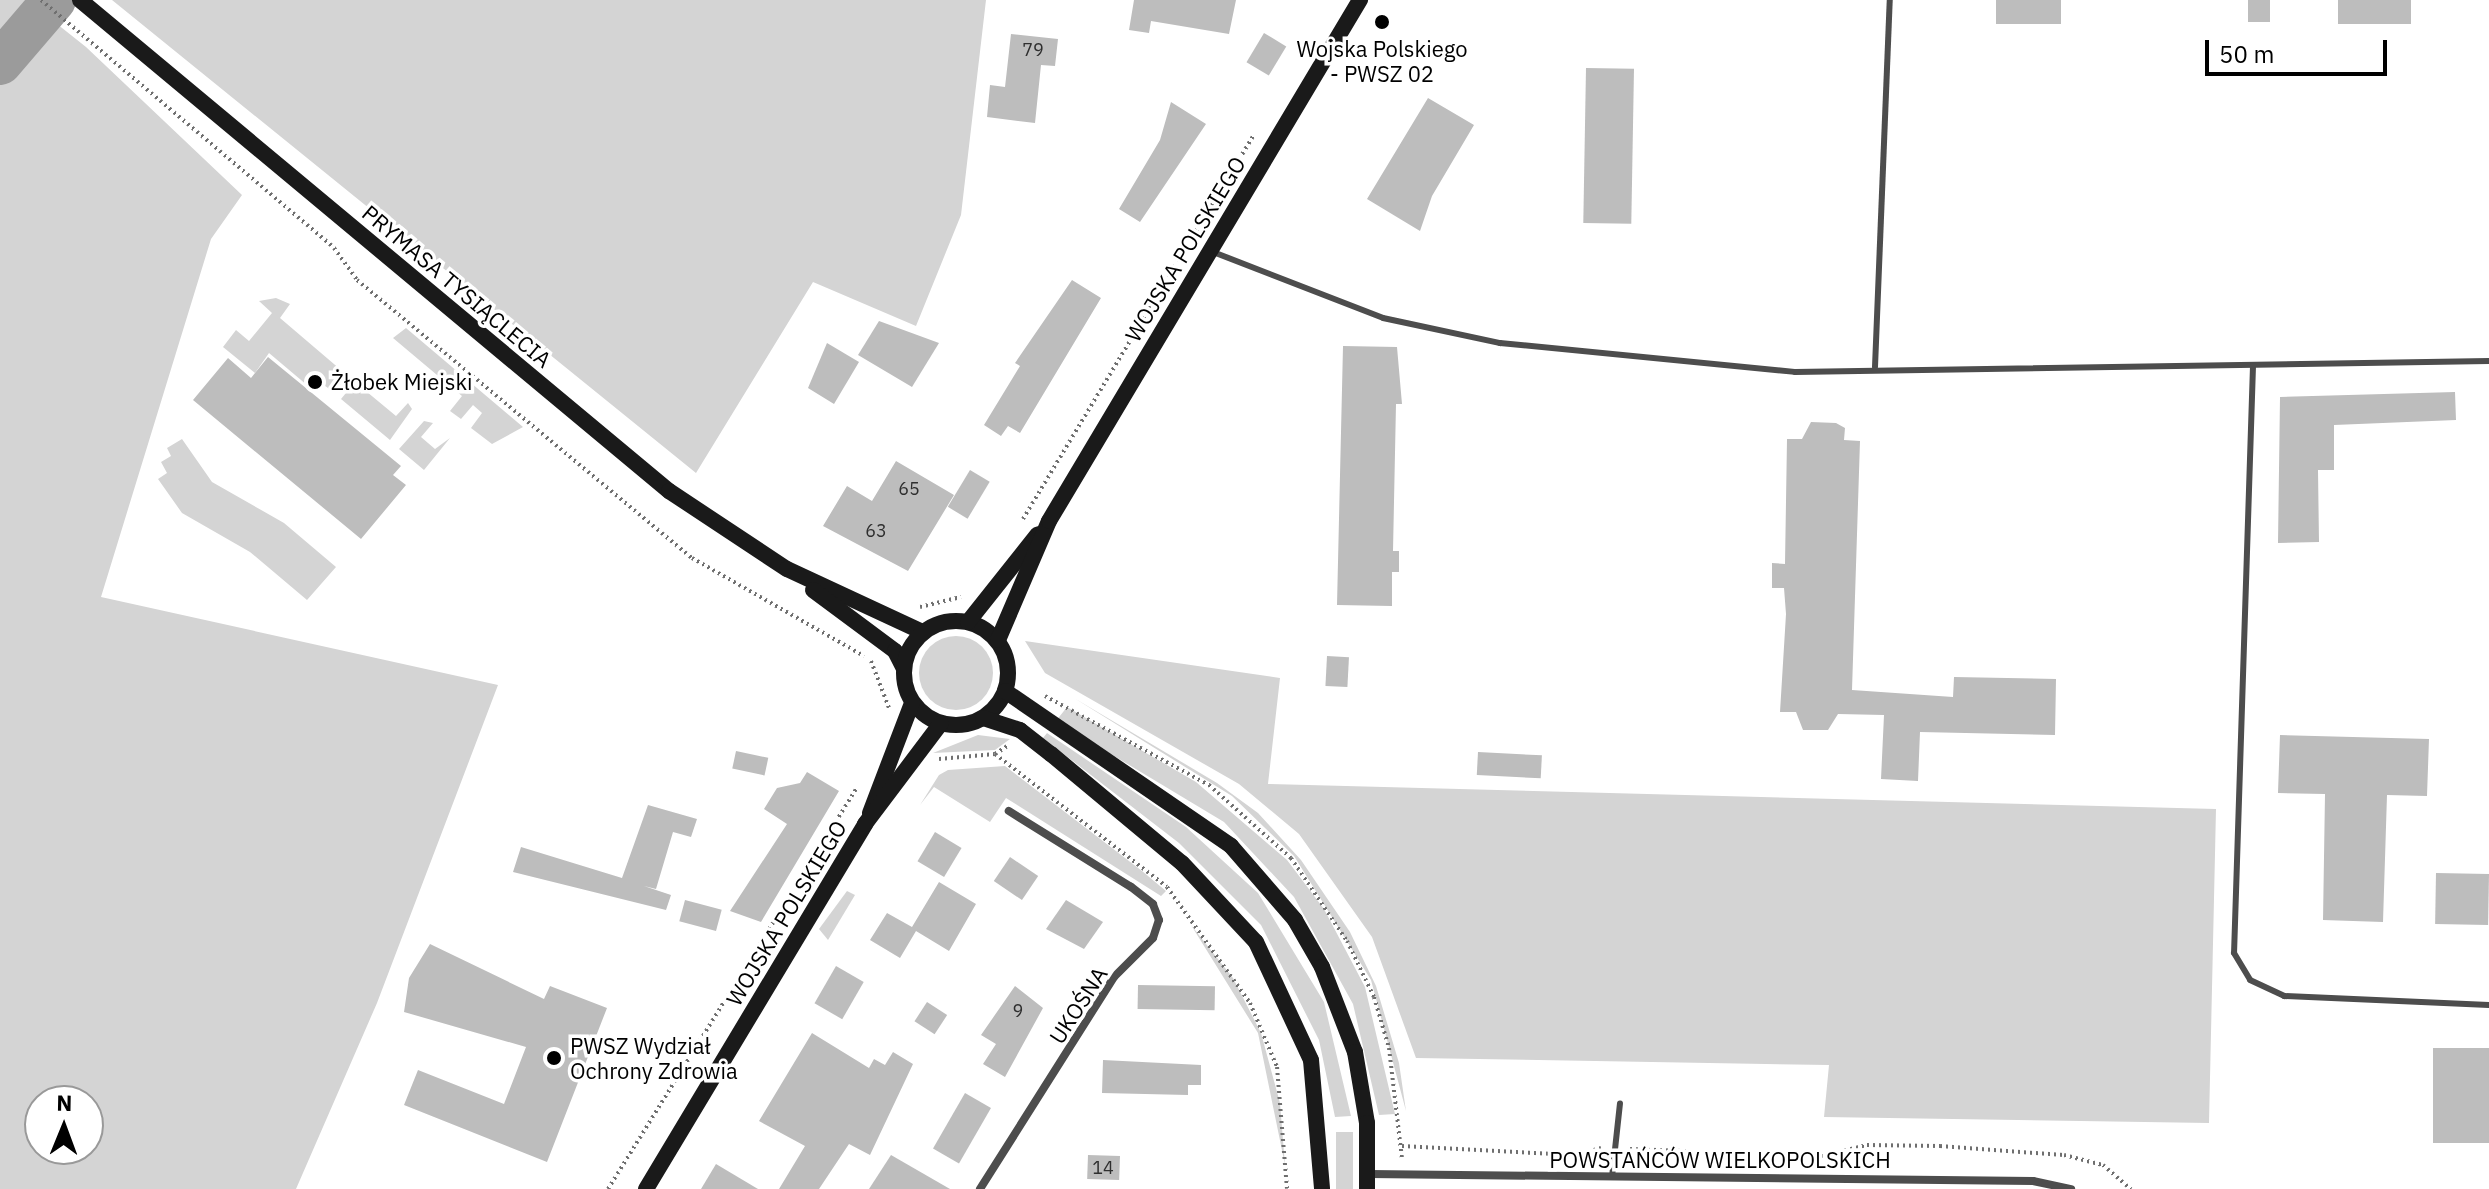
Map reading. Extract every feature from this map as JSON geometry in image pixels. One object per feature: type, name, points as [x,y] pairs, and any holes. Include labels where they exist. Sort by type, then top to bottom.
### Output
[{"type":"main road","name":"PRYMASA TYSIĄCLECIA","points":[[80,0],[645,471],[787,569],[879,638],[903,667]]},
{"type":"main road","name":"WOJSKA POLSKIEGO","points":[[998,640],[1049,521],[1360,0]]},
{"type":"main road","name":"WOJSKA POLSKIEGO","points":[[968,622],[1049,521]]},
{"type":"main road","name":"PRYMASA TYSIĄCLECIA","points":[[787,569],[891,621],[923,632]]},
{"type":"main road","points":[[983,718],[1005,691],[1007,661],[998,640],[968,622],[923,632],[903,667],[912,703],[941,723],[983,718],[1020,730],[1182,863],[1256,942],[1311,1060],[1322,1189]]},
{"type":"main road","points":[[1005,691],[1195,819],[1275,893],[1322,967],[1346,1023],[1362,1082],[1368,1182]]},
{"type":"main road","name":"WOJSKA POLSKIEGO","points":[[865,824],[903,739],[912,703]]},
{"type":"main road","name":"WOJSKA POLSKIEGO","points":[[646,1189],[865,824],[941,723]]},
{"type":"street","name":"UKOŚNA","points":[[980,1189],[1114,977],[1153,938],[1159,920],[1153,904],[1131,887],[1009,811]]},
{"type":"street","name":"POWSTAŃCÓW WIELKOPOLSKICH","points":[[1368,1182],[1612,1177],[1860,1178],[2033,1181],[2071,1189]]},
{"type":"street","points":[[1860,1178],[1860,1189]]},
{"type":"lane","points":[[1875,367],[1890,0]]},
{"type":"lane","points":[[1209,250],[1383,318],[1500,343],[1795,372],[1875,367],[2253,366],[2489,361]]},
{"type":"lane","points":[[2253,366],[2234,953],[2250,980],[2284,996],[2489,1005]]},
{"type":"lane","points":[[1612,1177],[1620,1103]]},
{"type":"path","points":[[41,0],[334,248],[368,290],[692,558],[864,656],[882,680],[887,728],[903,739]]},
{"type":"path","points":[[1021,522],[1256,130]]},
{"type":"path","points":[[891,621],[902,604],[923,607],[974,589]]},
{"type":"path","points":[[864,656],[879,638]]},
{"type":"path","points":[[922,750],[940,760],[995,754],[1167,887],[1250,1003],[1277,1067],[1287,1189]]},
{"type":"path","points":[[608,1189],[858,785]]},
{"type":"path","points":[[1402,1146],[1576,1155],[1615,1148],[1821,1156],[1867,1145],[1940,1146],[2064,1155],[2103,1165],[2131,1189]]},
{"type":"shaded area","points":[[0,0],[31,0],[40,7],[33,22],[47,16],[86,47],[242,195],[211,239],[101,597],[498,685],[377,1003],[296,1189],[0,1189]]},
{"type":"shaded area","points":[[112,0],[986,0],[961,215],[916,326],[813,282],[696,473]]},
{"type":"shaded area","points":[[276,298],[290,304],[280,318],[348,376],[335,393],[321,383],[314,391],[269,353],[255,373],[223,347],[236,330],[249,341],[272,313],[259,301]]},
{"type":"shaded area","points":[[406,328],[523,427],[492,444],[471,428],[482,413],[473,405],[461,419],[450,411],[462,396],[393,338]]},
{"type":"shaded area","points":[[355,382],[396,416],[408,403],[412,409],[390,440],[341,399]]},
{"type":"shaded area","points":[[424,421],[433,423],[421,437],[435,449],[450,438],[424,470],[399,449]]},
{"type":"shaded area","points":[[182,439],[212,482],[284,523],[336,567],[307,600],[250,552],[182,513],[158,479],[167,473],[161,462],[171,456],[167,448]]},
{"type":"shaded area","points":[[956,636],[977,642],[987,652],[993,673],[987,694],[977,704],[956,710],[935,704],[925,694],[919,673],[925,652],[935,642]]},
{"type":"shaded area","points":[[1025,641],[1280,678],[1268,784],[2216,809],[2209,1123],[1824,1117],[1829,1065],[1416,1058],[1372,937],[1299,834],[1239,784],[1045,673]]},
{"type":"shaded area","points":[[1074,698],[1217,783],[1258,813],[1301,860],[1350,932],[1376,986],[1399,1063],[1406,1111],[1371,980],[1294,856],[1232,796]]},
{"type":"shaded area","points":[[1067,707],[1196,782],[1287,860],[1324,909],[1365,987],[1395,1114],[1379,1115],[1353,1004],[1294,897],[1224,822],[1056,721]]},
{"type":"shaded area","points":[[1047,733],[1186,827],[1258,893],[1324,1002],[1351,1116],[1335,1117],[1319,1040],[1261,925],[1179,843],[1043,738]]},
{"type":"shaded area","points":[[978,735],[1010,739],[995,750],[933,753]]},
{"type":"shaded area","points":[[1005,766],[1166,891],[1161,896],[1006,798],[990,822],[934,787],[920,805],[939,775],[948,770]]},
{"type":"shaded area","points":[[847,891],[855,895],[828,940],[819,929]]},
{"type":"shaded area","points":[[1191,925],[1233,978],[1261,1033],[1280,1103],[1285,1165],[1258,1033]]},
{"type":"shaded area","points":[[1336,1132],[1353,1132],[1353,1189],[1336,1189]]},
{"type":"building","points":[[1134,0],[1236,0],[1229,34],[1151,21],[1149,33],[1129,30]]},
{"type":"building","points":[[1996,0],[2061,0],[2061,24],[1996,24]]},
{"type":"building","points":[[2248,0],[2270,0],[2270,22],[2248,22]]},
{"type":"building","points":[[2338,0],[2411,0],[2411,24],[2338,24]]},
{"type":"building","points":[[1264,33],[1286,46],[1269,76],[1246,62]]},
{"type":"building","points":[[1011,34],[1058,39],[1055,66],[1041,65],[1035,123],[987,117],[990,85],[1005,87]]},
{"type":"building","points":[[1586,68],[1634,69],[1631,224],[1583,223]]},
{"type":"building","points":[[1428,98],[1474,125],[1432,196],[1420,231],[1367,199]]},
{"type":"building","points":[[1171,102],[1206,124],[1140,222],[1119,209],[1160,140]]},
{"type":"building","points":[[1072,280],[1101,298],[1020,433],[1008,426],[1001,436],[984,425],[1020,366],[1015,363]]},
{"type":"building","points":[[879,321],[939,343],[912,387],[858,355]]},
{"type":"building","points":[[827,343],[859,362],[834,404],[808,388]]},
{"type":"building","points":[[1343,346],[1397,347],[1402,404],[1396,404],[1393,551],[1399,551],[1399,572],[1392,572],[1392,606],[1337,605]]},
{"type":"building","points":[[268,357],[401,466],[393,475],[406,485],[361,539],[193,400],[228,358],[251,378]]},
{"type":"building","points":[[2455,392],[2456,420],[2334,425],[2334,470],[2318,470],[2319,542],[2278,543],[2280,397]]},
{"type":"building","points":[[1811,422],[1836,423],[1845,428],[1844,440],[1860,441],[1852,690],[1953,697],[1954,677],[2056,679],[2055,735],[1920,732],[1918,781],[1881,779],[1884,715],[1838,714],[1828,730],[1803,730],[1796,712],[1780,712],[1786,614],[1784,588],[1772,588],[1772,563],[1785,564],[1787,439],[1802,439]]},
{"type":"building","points":[[896,461],[954,495],[908,571],[823,526],[847,486],[872,501]]},
{"type":"building","points":[[970,470],[990,482],[968,519],[948,507]]},
{"type":"building","points":[[1327,656],[1349,657],[1347,687],[1325,686]]},
{"type":"building","points":[[2280,735],[2429,739],[2427,796],[2387,795],[2383,922],[2323,920],[2325,794],[2278,793]]},
{"type":"building","points":[[736,751],[768,758],[765,775],[732,769]]},
{"type":"building","points":[[1478,752],[1542,755],[1541,778],[1477,775]]},
{"type":"building","points":[[807,772],[839,791],[761,922],[730,911],[787,824],[764,809],[777,788],[800,783]]},
{"type":"building","points":[[648,805],[697,819],[691,837],[673,832],[656,889],[644,886],[671,895],[666,910],[513,872],[521,847],[622,878]]},
{"type":"building","points":[[935,832],[962,848],[944,877],[917,861]]},
{"type":"building","points":[[1010,857],[1038,876],[1022,900],[994,881]]},
{"type":"building","points":[[2436,873],[2489,874],[2488,925],[2435,924]]},
{"type":"building","points":[[939,882],[976,904],[949,951],[916,931],[900,958],[870,940],[887,913],[912,927]]},
{"type":"building","points":[[685,900],[722,910],[716,931],[679,921]]},
{"type":"building","points":[[1066,900],[1103,922],[1084,949],[1046,929]]},
{"type":"building","name":"PWSZ Wydział Ochrony Zdrowia","points":[[430,944],[544,999],[550,986],[607,1008],[547,1162],[404,1105],[418,1070],[504,1104],[526,1047],[404,1012],[409,978]]},
{"type":"building","points":[[836,966],[864,982],[842,1019],[814,1003]]},
{"type":"building","points":[[1138,985],[1215,986],[1215,1010],[1138,1009]]},
{"type":"building","points":[[1015,986],[1043,1008],[1005,1077],[983,1064],[996,1044],[981,1035]]},
{"type":"building","points":[[927,1002],[947,1015],[935,1034],[914,1021]]},
{"type":"building","points":[[812,1033],[869,1068],[874,1059],[885,1065],[893,1052],[913,1064],[870,1155],[849,1144],[819,1189],[779,1189],[805,1146],[759,1121]]},
{"type":"building","points":[[2433,1048],[2489,1048],[2489,1143],[2433,1143]]},
{"type":"building","points":[[1103,1060],[1201,1065],[1201,1085],[1188,1085],[1188,1095],[1102,1093]]},
{"type":"building","points":[[965,1093],[991,1108],[959,1163],[933,1148]]},
{"type":"building","points":[[891,1155],[950,1189],[869,1189]]},
{"type":"building","points":[[1088,1155],[1120,1156],[1119,1180],[1087,1179]]},
{"type":"building","points":[[716,1164],[758,1189],[701,1189]]},
{"type":"waterway","points":[[0,63],[54,0]]},
{"type":"place","name":"Wojska Polskiego - PWSZ 02","points":[[1382,22]]},
{"type":"place","name":"Żłobek Miejski","points":[[315,382]]},
{"type":"place","name":"PWSZ Wydział Ochrony Zdrowia","points":[[554,1058]]}]
